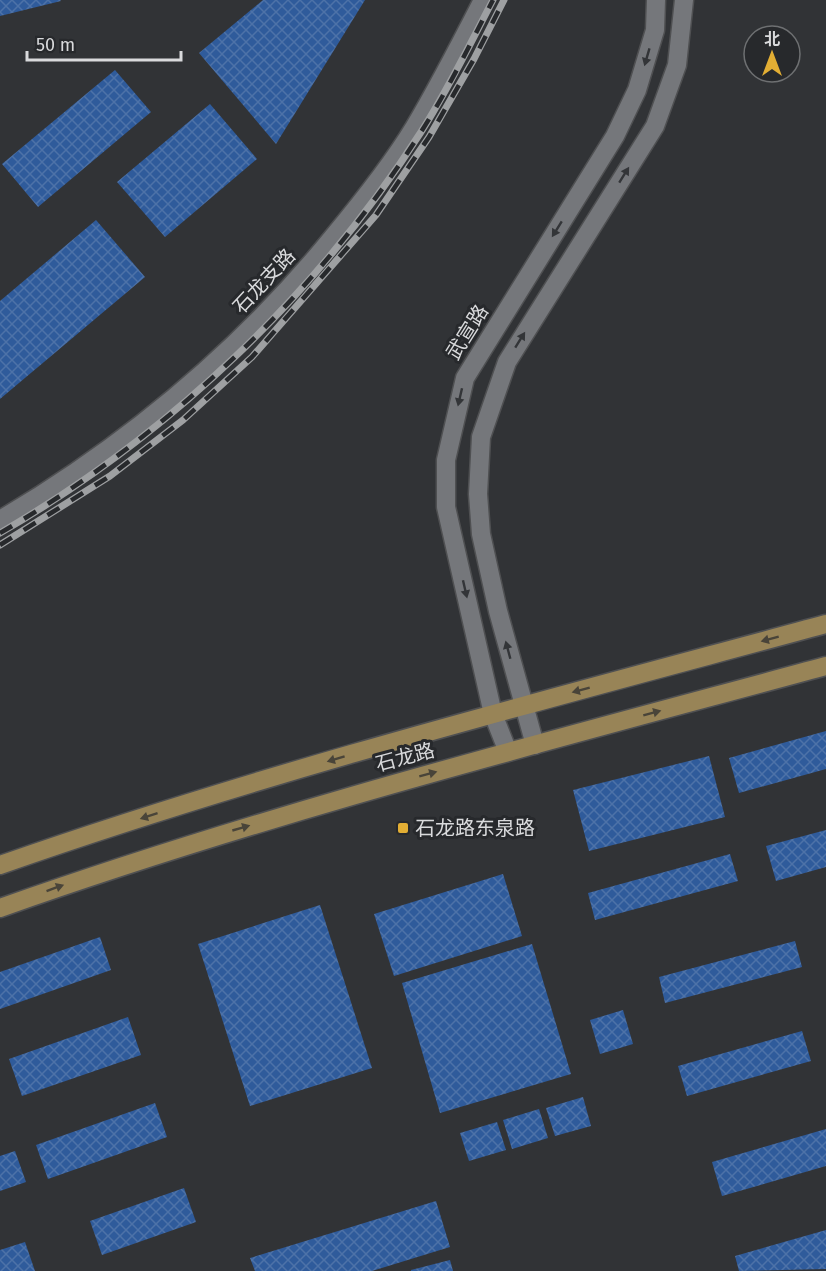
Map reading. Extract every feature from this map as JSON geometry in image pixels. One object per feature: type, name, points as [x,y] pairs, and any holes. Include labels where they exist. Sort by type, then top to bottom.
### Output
[{"type":"main road","name":"石龙路","points":[[0,865],[214,795],[493,714],[826,624]]},
{"type":"main road","name":"石龙路","points":[[0,908],[230,832],[508,752],[826,666]]},
{"type":"street","name":"石龙支路","points":[[0,520],[96,458],[168,405],[236,344],[302,275],[360,204],[414,129],[483,0]]},
{"type":"street","name":"武宣路","points":[[508,752],[493,714],[446,507],[448,449],[465,378],[615,136],[638,90],[655,30],[656,0]]},
{"type":"street","points":[[535,745],[523,706],[481,534],[478,494],[481,436],[507,362],[656,126],[677,65],[684,0]]},
{"type":"building","points":[[0,0],[60,0],[61,1],[0,16]]},
{"type":"building","points":[[263,0],[365,0],[276,144],[199,53]]},
{"type":"building","points":[[115,70],[151,112],[38,207],[2,164]]},
{"type":"building","points":[[210,104],[257,159],[165,237],[117,182]]},
{"type":"building","points":[[96,220],[145,277],[0,399],[0,301]]},
{"type":"building","points":[[826,731],[826,769],[739,793],[729,758]]},
{"type":"building","points":[[709,756],[725,817],[589,851],[573,790]]},
{"type":"building","points":[[826,830],[826,867],[776,881],[766,846]]},
{"type":"building","points":[[730,854],[738,881],[595,920],[588,893]]},
{"type":"building","points":[[503,874],[522,936],[394,976],[374,914]]},
{"type":"building","points":[[320,905],[372,1068],[250,1106],[198,944]]},
{"type":"building","points":[[100,937],[111,970],[0,1009],[0,972]]},
{"type":"building","points":[[795,941],[802,967],[665,1003],[659,977]]},
{"type":"building","points":[[532,944],[571,1074],[440,1113],[402,983]]},
{"type":"building","points":[[623,1010],[633,1044],[600,1054],[590,1020]]},
{"type":"building","points":[[128,1017],[141,1055],[22,1096],[9,1059]]},
{"type":"building","points":[[802,1031],[811,1061],[687,1096],[678,1066]]},
{"type":"building","points":[[583,1097],[591,1126],[555,1136],[546,1108]]},
{"type":"building","points":[[155,1103],[167,1137],[48,1179],[36,1145]]},
{"type":"building","points":[[539,1109],[548,1138],[512,1149],[503,1120]]},
{"type":"building","points":[[497,1122],[506,1150],[469,1161],[460,1133]]},
{"type":"building","points":[[826,1129],[826,1166],[722,1196],[712,1162]]},
{"type":"building","points":[[15,1151],[26,1182],[0,1191],[0,1156]]},
{"type":"building","points":[[184,1188],[196,1222],[102,1255],[90,1221]]},
{"type":"building","points":[[436,1201],[450,1247],[372,1271],[255,1271],[250,1258]]},
{"type":"building","points":[[826,1230],[826,1269],[739,1271],[735,1256]]},
{"type":"building","points":[[25,1242],[35,1271],[0,1271],[0,1250]]},
{"type":"building","points":[[450,1260],[453,1271],[411,1271],[411,1270]]},
{"type":"railway","points":[[0,533],[62,495],[180,406],[286,305],[335,250],[380,192],[421,132],[450,83],[493,0]]},
{"type":"railway","points":[[0,545],[110,476],[183,420],[252,357],[376,215],[429,137],[474,59],[504,0]]},
{"type":"place","name":"石龙路东泉路","points":[[403,828]]}]
